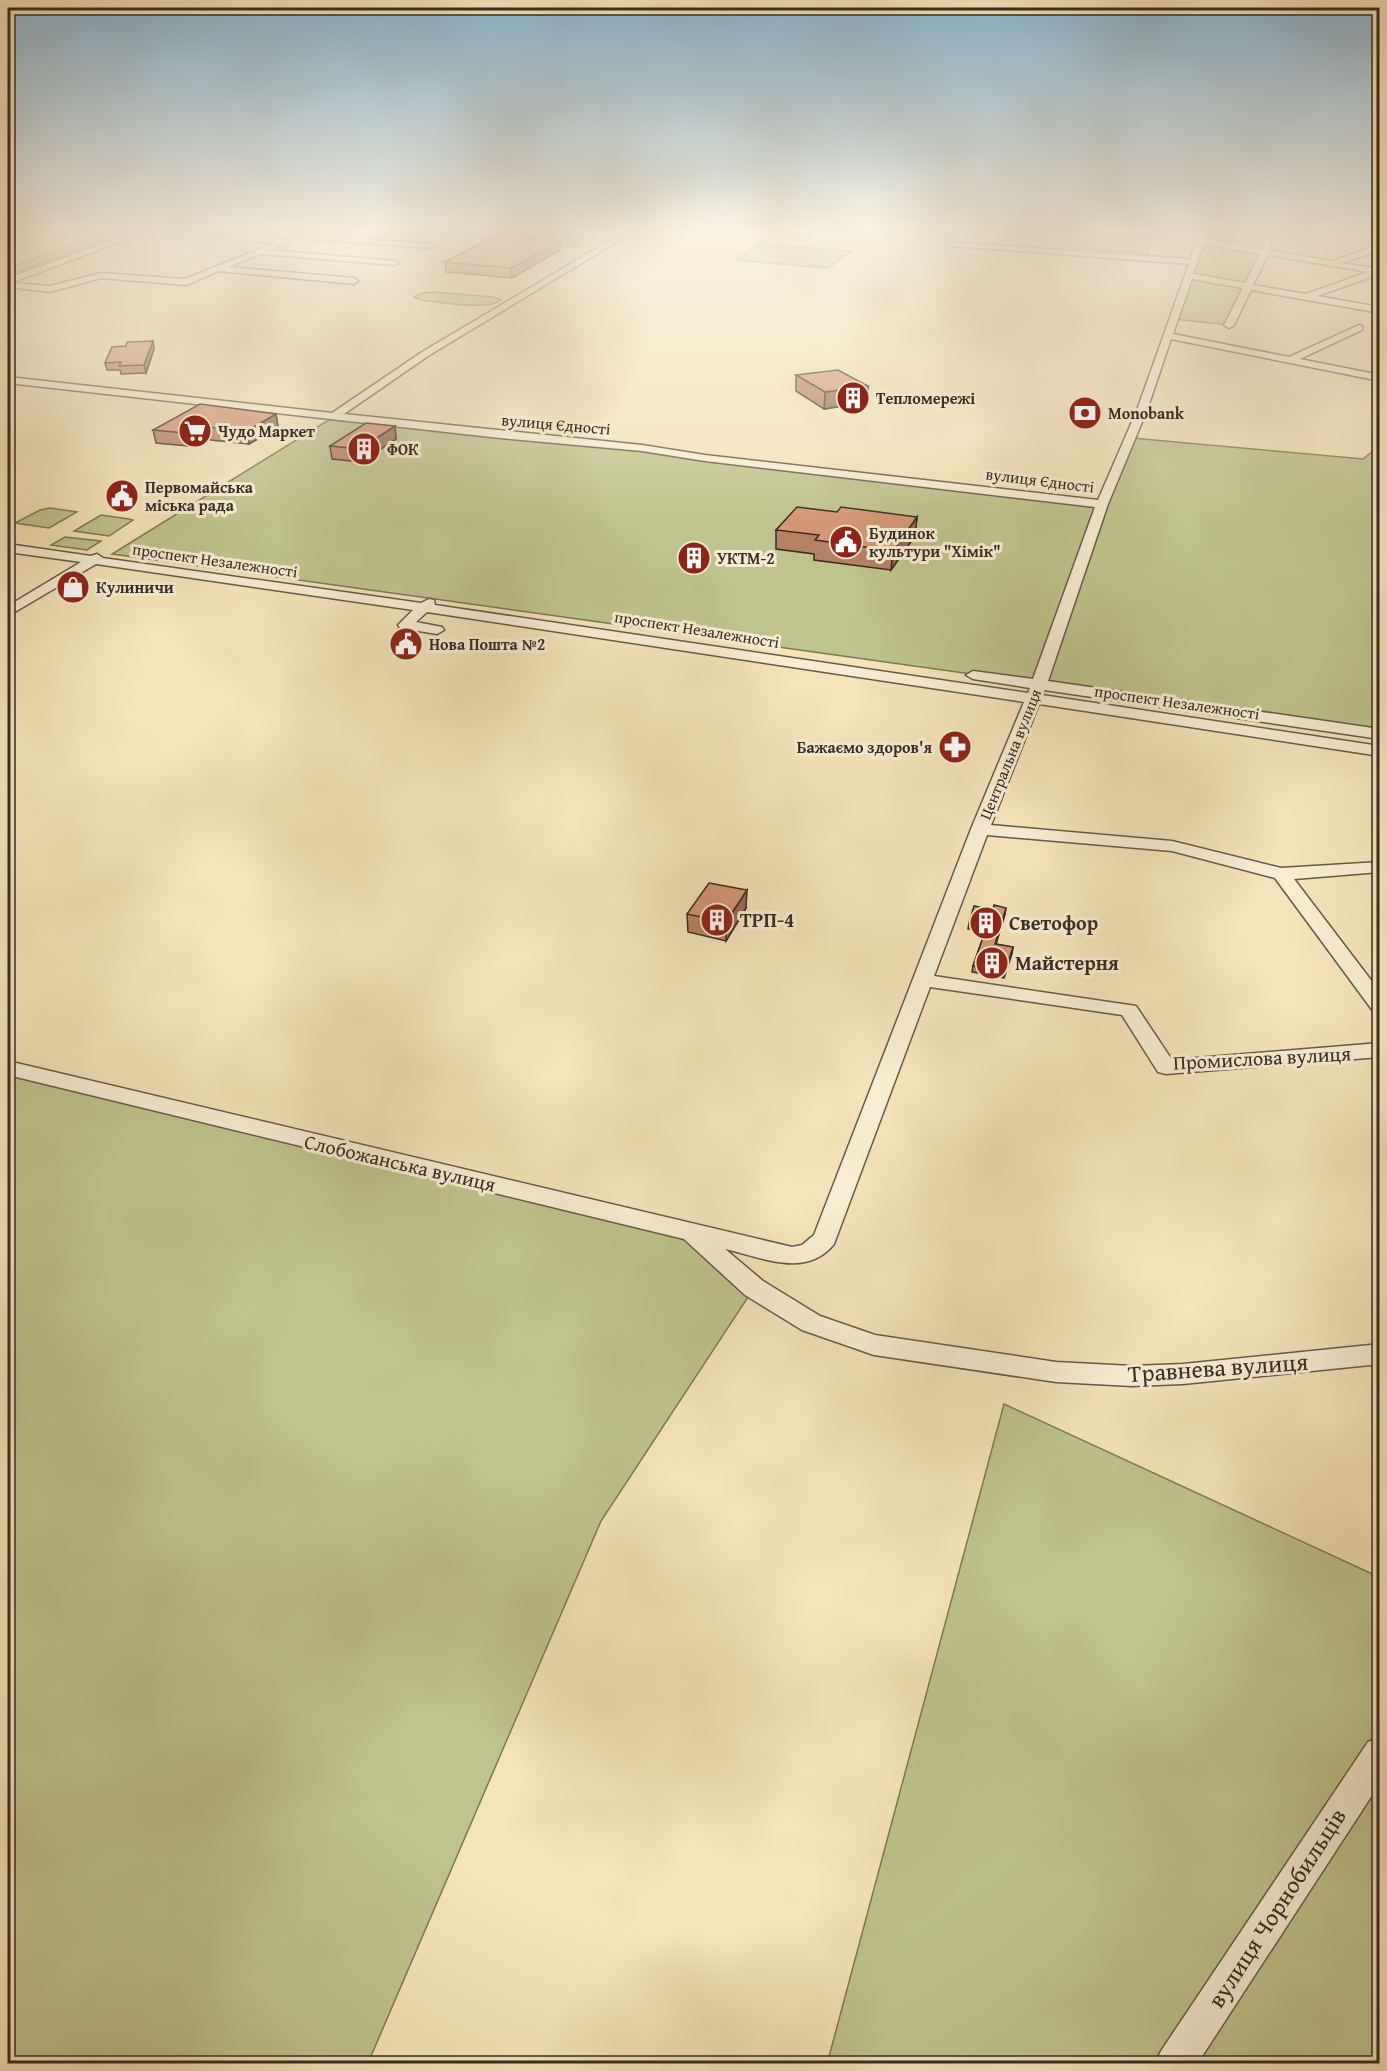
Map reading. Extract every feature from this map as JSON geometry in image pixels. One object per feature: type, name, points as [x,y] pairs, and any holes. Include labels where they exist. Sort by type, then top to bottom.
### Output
[{"type":"street","points":[[335,416],[425,354],[467,329]]},
{"type":"street","name":"Центральна вулиця","points":[[792,1256],[808,1254],[816,1250],[825,1238],[980,829],[1036,692],[1102,504],[1132,437],[1171,329]]},
{"type":"street","points":[[1290,360],[1358,329]]},
{"type":"street","points":[[1168,336],[1380,378]]},
{"type":"street","points":[[1363,374],[1380,366]]},
{"type":"street","name":"вулиця Єдності","points":[[8,380],[642,448],[705,458],[1102,504]]},
{"type":"street","name":"проспект Незалежності","points":[[8,539],[104,556],[1036,692],[1380,734]]},
{"type":"street","name":"проспект Незалежності","points":[[8,548],[104,556]]},
{"type":"street","points":[[8,612],[104,556]]},
{"type":"street","points":[[428,604],[405,626],[437,630]]},
{"type":"street","name":"проспект Незалежності","points":[[1036,692],[1380,751]]},
{"type":"street","points":[[980,829],[1172,846],[1281,874],[1380,867]]},
{"type":"street","points":[[1281,874],[1380,1007]]},
{"type":"street","name":"Промислова вулиця","points":[[923,981],[1129,1010],[1166,1067],[1380,1050]]},
{"type":"street","name":"Слобожанська вулиця","points":[[8,1068],[792,1256]]},
{"type":"street","name":"Травнева вулиця","points":[[691,1232],[754,1288],[811,1323],[874,1345],[1056,1372],[1132,1376],[1183,1374],[1380,1354]]},
{"type":"street","name":"вулиця Чорнобильців","points":[[1174,2064],[1380,1753]]},
{"type":"green space","points":[[335,416],[1102,504],[1133,438],[1363,459],[1379,446],[1379,731],[112,554]]},
{"type":"green space","points":[[50,508],[77,512],[49,528],[15,523],[40,510]]},
{"type":"green space","points":[[101,515],[133,520],[109,536],[74,531]]},
{"type":"green space","points":[[65,537],[101,541],[87,550],[51,545]]},
{"type":"green space","points":[[8,1068],[691,1232],[754,1288],[601,1521],[368,2063],[8,2064]]},
{"type":"green space","points":[[1004,1404],[1379,1577],[1379,2063],[827,2064]]},
{"type":"building","points":[[153,341],[144,365],[119,366],[121,362],[105,363],[112,347],[126,346],[127,342]]},
{"type":"building","points":[[838,370],[868,386],[825,392],[796,375]]},
{"type":"building","points":[[200,404],[276,414],[247,431],[198,426],[185,433],[153,430]]},
{"type":"building","points":[[366,423],[395,426],[360,449],[330,446]]},
{"type":"building","points":[[797,507],[837,512],[841,507],[917,517],[893,551],[815,540],[819,535],[776,530]]},
{"type":"building","points":[[709,883],[747,890],[726,922],[687,914]]},
{"type":"building","points":[[994,905],[1006,908],[995,944],[1013,947],[1005,972],[973,966],[987,926],[969,923],[974,906],[993,910]]},
{"type":"place","name":"Тепломережі","points":[[853,398]]},
{"type":"place","name":"Monobank","points":[[1085,413]]},
{"type":"place","name":"Чудо Маркет","points":[[195,431]]},
{"type":"place","name":"ФОК","points":[[364,449]]},
{"type":"place","name":"Первомайська мiська рада","points":[[122,496]]},
{"type":"place","name":"Будинок культури \"Хімік\"","points":[[846,542]]},
{"type":"place","name":"УКТМ-2","points":[[694,558]]},
{"type":"place","name":"Кулиничи","points":[[73,587]]},
{"type":"place","name":"Нова Пошта №2","points":[[406,644]]},
{"type":"place","name":"Бажаємо здоров'я","points":[[955,747]]},
{"type":"place","name":"ТРП-4","points":[[717,920]]},
{"type":"place","name":"Светофор","points":[[986,923]]},
{"type":"place","name":"Майстерня","points":[[992,963]]}]
